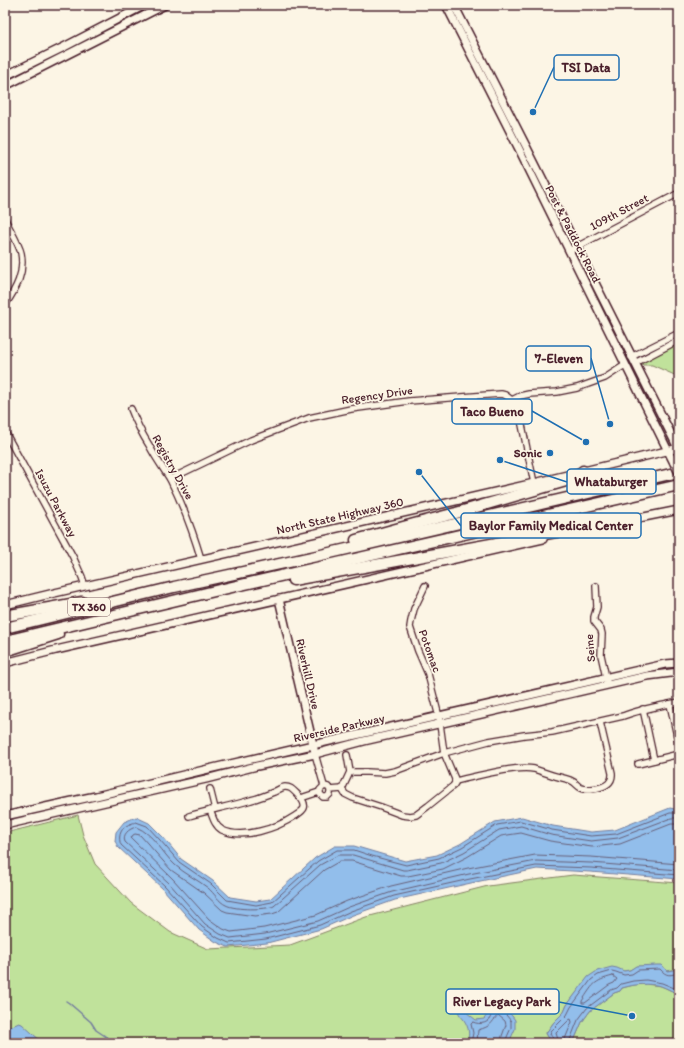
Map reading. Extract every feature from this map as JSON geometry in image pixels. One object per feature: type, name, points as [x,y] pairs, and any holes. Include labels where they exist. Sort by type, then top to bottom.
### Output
[{"type":"highway","name":"TX 360","points":[[5,628],[174,587],[321,555],[677,470]]},
{"type":"highway","points":[[321,555],[349,542],[456,513],[573,478],[583,472]]},
{"type":"highway","name":"TX 360","points":[[5,641],[166,602],[679,486]]},
{"type":"highway","points":[[219,590],[230,592],[556,532],[587,528]]},
{"type":"highway","points":[[5,616],[71,605],[163,585],[174,587]]},
{"type":"highway","points":[[5,651],[66,632],[157,609],[166,602]]},
{"type":"street","points":[[5,76],[145,5]]},
{"type":"street","name":"Post & Paddock Road","points":[[446,5],[458,21],[679,449]]},
{"type":"street","name":"Post & Paddock Road","points":[[454,5],[458,21]]},
{"type":"street","points":[[5,86],[136,20],[160,6]]},
{"type":"street","points":[[132,11],[136,20]]},
{"type":"street","points":[[40,58],[44,66]]},
{"type":"street","points":[[26,66],[27,74]]},
{"type":"street","name":"Post & Paddock Road","points":[[522,147],[569,250],[677,470]]},
{"type":"street","name":"109th Street","points":[[569,250],[679,193]]},
{"type":"street","points":[[5,219],[20,252],[22,269],[19,281],[5,305]]},
{"type":"street","points":[[534,483],[522,420],[512,400],[529,394],[557,392],[577,388],[605,378],[679,333]]},
{"type":"street","points":[[633,360],[679,340]]},
{"type":"street","name":"Regency Drive","points":[[170,479],[250,440],[324,414],[409,401],[473,396],[501,394],[512,400]]},
{"type":"street","name":"Registry Drive","points":[[131,409],[139,428],[170,479],[186,515],[200,559]]},
{"type":"street","name":"Isuzu Parkway","points":[[5,432],[74,560],[85,586]]},
{"type":"street","name":"North State Highway 360","points":[[5,605],[583,472],[667,450],[679,449]]},
{"type":"street","points":[[5,663],[587,528],[679,510]]},
{"type":"street","name":"Potomac","points":[[425,586],[414,609],[410,627],[428,674],[440,725],[444,753],[451,767],[455,782]]},
{"type":"street","name":"Seine","points":[[596,586],[597,607],[594,621],[601,630],[602,634],[601,655],[607,682]]},
{"type":"street","name":"Riverhill Drive","points":[[279,599],[315,754]]},
{"type":"street","name":"Riverside Parkway","points":[[5,825],[257,766],[315,754],[364,741],[440,725],[607,682],[664,664],[679,663]]},
{"type":"street","name":"Riverside Parkway","points":[[5,816],[438,717],[607,682],[679,672]]},
{"type":"street","points":[[350,772],[385,773],[444,753],[490,741],[552,732],[600,722],[643,709],[679,702]]},
{"type":"street","points":[[670,704],[679,746]]},
{"type":"street","points":[[643,709],[654,760]]},
{"type":"street","points":[[342,789],[345,794],[353,798],[402,815],[410,816],[428,806],[453,786],[455,782],[506,770],[523,768],[533,769],[570,780],[582,789],[600,788],[611,782],[612,773],[600,722]]},
{"type":"street","points":[[315,754],[324,786],[328,787],[330,790],[342,789]]},
{"type":"street","points":[[638,764],[679,754]]},
{"type":"street","points":[[342,789],[350,772],[347,755]]},
{"type":"street","points":[[301,798],[319,792],[324,786]]},
{"type":"street","points":[[189,816],[213,810],[264,796],[284,787],[291,788],[301,798],[304,808],[297,815],[287,821],[269,829],[242,834],[231,833],[222,830],[216,825],[213,810],[210,789]]},
{"type":"street","points":[[319,792],[321,796],[327,797],[330,794],[330,790]]},
{"type":"street","points":[[86,798],[87,806]]},
{"type":"green space","points":[[679,342],[679,377],[652,365],[643,365],[641,362]]},
{"type":"green space","points":[[78,815],[83,835],[95,864],[131,903],[170,932],[208,949],[290,945],[366,917],[488,886],[573,875],[679,883],[679,969],[667,971],[637,966],[578,991],[567,1005],[564,1012],[546,1033],[551,1043],[5,1043],[5,833]]},
{"type":"green space","points":[[645,984],[661,986],[679,994],[679,1043],[573,1043],[582,1022],[590,1011],[614,993],[620,991],[622,988]]},
{"type":"water","points":[[670,808],[679,810],[679,879],[537,869],[395,900],[353,915],[321,929],[267,943],[228,947],[216,942],[199,930],[163,889],[118,847],[115,841],[116,832],[124,822],[136,817],[149,823],[181,859],[213,881],[230,897],[256,901],[270,899],[315,858],[335,846],[354,846],[405,861],[437,855],[460,844],[495,822],[522,817],[553,826],[591,832],[615,830]]},
{"type":"water","points":[[662,965],[667,971],[679,969],[679,994],[661,986],[651,984],[622,988],[620,991],[614,993],[590,1011],[582,1022],[573,1043],[551,1043],[546,1033],[564,1012],[567,1005],[588,977],[597,971],[612,967],[624,971],[630,970],[636,966]]},
{"type":"water","points":[[487,996],[495,997],[515,1020],[515,1029],[510,1043],[467,1043],[469,1034],[468,1028],[459,1014],[458,1009],[461,1008],[476,1020],[484,1019],[487,1015],[483,1001]]},
{"type":"water","points":[[19,1023],[43,1043],[5,1043],[5,1029]]},
{"type":"waterway","points":[[66,1001],[91,1022],[96,1030],[111,1040],[119,1043]]},
{"type":"place","name":"TSI Data","points":[[533,112]]},
{"type":"place","name":"7-Eleven","points":[[610,424]]},
{"type":"place","name":"Taco Bueno","points":[[586,442]]},
{"type":"place","name":"Sonic","points":[[550,453]]},
{"type":"place","name":"Whataburger","points":[[500,460]]},
{"type":"place","name":"Baylor Family Medical Center","points":[[419,472]]},
{"type":"place","name":"River Legacy Park","points":[[632,1016]]}]
